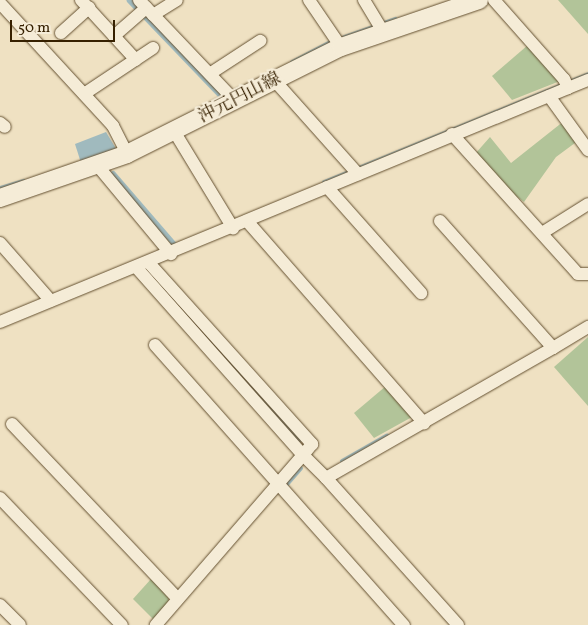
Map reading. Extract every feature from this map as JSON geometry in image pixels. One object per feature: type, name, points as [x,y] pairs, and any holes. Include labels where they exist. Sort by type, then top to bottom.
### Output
[{"type":"main road","name":"沖元円山線","points":[[0,198],[97,165],[125,148],[174,131],[231,96],[275,81],[338,41],[380,27],[480,0]]},
{"type":"street","points":[[114,36],[144,10],[177,0]]},
{"type":"street","points":[[310,0],[338,41]]},
{"type":"street","points":[[364,0],[380,27]]},
{"type":"street","points":[[494,0],[566,83]]},
{"type":"street","points":[[0,3],[84,94],[125,148]]},
{"type":"street","points":[[61,33],[85,4],[136,60]]},
{"type":"street","points":[[144,10],[205,73],[211,73],[260,41]]},
{"type":"street","points":[[84,94],[153,48]]},
{"type":"street","points":[[211,73],[231,96]]},
{"type":"street","points":[[0,322],[49,299],[149,263],[169,250],[231,224],[247,221],[327,187],[355,171],[549,96],[566,83],[588,80]]},
{"type":"street","points":[[275,81],[355,171]]},
{"type":"street","points":[[549,96],[588,150]]},
{"type":"street","points":[[174,131],[231,224]]},
{"type":"street","points":[[452,134],[578,274],[588,274]]},
{"type":"street","points":[[97,165],[169,250]]},
{"type":"street","points":[[327,187],[421,293]]},
{"type":"street","points":[[542,233],[588,204]]},
{"type":"street","points":[[247,221],[421,419]]},
{"type":"street","points":[[440,221],[550,345]]},
{"type":"street","points":[[0,242],[49,299]]},
{"type":"street","points":[[149,263],[312,444],[281,488],[156,625]]},
{"type":"street","points":[[136,267],[303,455],[458,625]]},
{"type":"street","points":[[326,478],[421,419],[550,345],[588,327]]},
{"type":"street","points":[[155,345],[404,625]]},
{"type":"street","points":[[12,424],[178,599]]},
{"type":"street","points":[[0,498],[122,625]]},
{"type":"street","points":[[0,605],[20,625]]},
{"type":"green space","points":[[558,0],[588,0],[588,34]]},
{"type":"green space","points":[[528,45],[560,81],[512,100],[492,76]]},
{"type":"green space","points":[[564,121],[579,140],[556,157],[524,202],[507,189],[475,154],[490,137],[511,163]]},
{"type":"green space","points":[[588,337],[588,406],[554,367]]},
{"type":"green space","points":[[386,386],[412,417],[374,438],[354,413]]},
{"type":"green space","points":[[151,579],[168,597],[169,603],[153,619],[133,599]]},
{"type":"water","points":[[106,132],[118,152],[82,166],[75,144]]},
{"type":"waterway","points":[[129,0],[223,98]]},
{"type":"waterway","points":[[344,37],[395,19]]},
{"type":"waterway","points":[[292,62],[334,40]]},
{"type":"waterway","points":[[324,182],[588,74]]},
{"type":"waterway","points":[[113,173],[176,246]]},
{"type":"waterway","points":[[0,188],[23,181]]},
{"type":"waterway","points":[[174,300],[299,439]]},
{"type":"waterway","points":[[342,461],[386,436]]},
{"type":"waterway","points":[[286,484],[300,468]]}]
